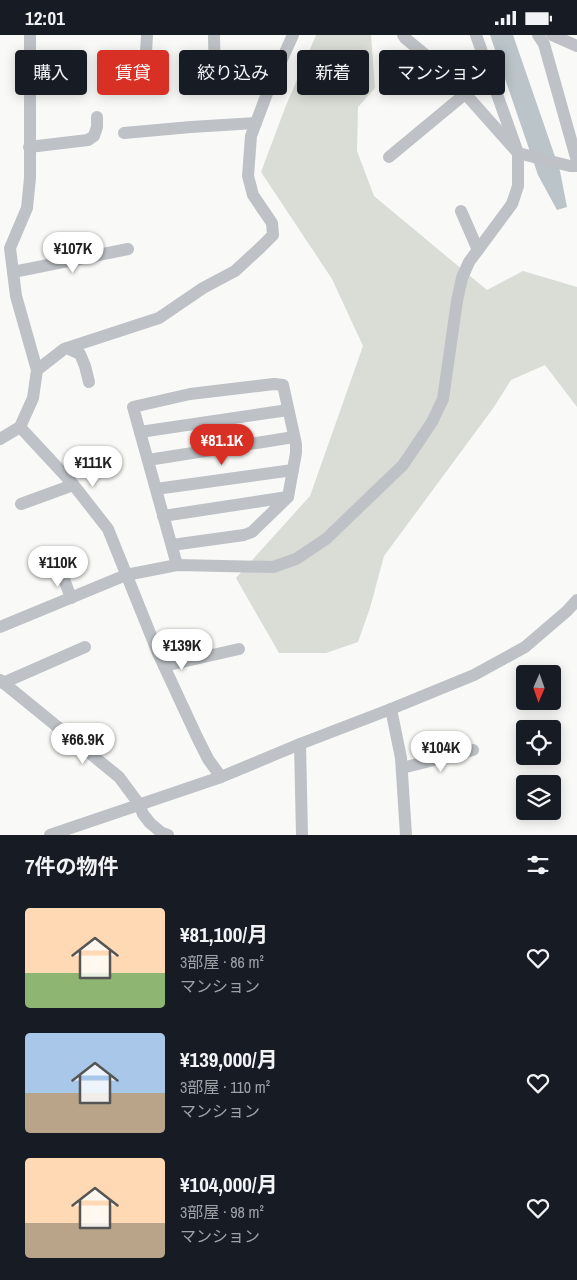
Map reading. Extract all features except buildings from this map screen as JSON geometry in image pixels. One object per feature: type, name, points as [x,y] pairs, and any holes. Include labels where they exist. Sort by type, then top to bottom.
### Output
[{"type":"street","points":[[0,439],[20,427],[32,398],[37,370],[8,262],[10,248],[27,208],[30,178],[30,35]]},
{"type":"street","points":[[146,50],[147,35]]},
{"type":"street","points":[[214,35],[214,50]]},
{"type":"street","points":[[286,50],[293,35]]},
{"type":"street","points":[[403,35],[420,50]]},
{"type":"street","points":[[0,627],[126,575],[177,565],[273,567],[296,559],[326,539],[403,465],[432,422],[443,399],[462,278],[469,262],[512,204],[518,186],[522,155],[476,35]]},
{"type":"street","points":[[467,95],[522,155],[575,164],[546,37],[577,46]]},
{"type":"street","points":[[37,370],[64,349],[159,318],[203,288],[235,271],[273,235],[272,223],[254,195],[248,176],[252,136],[266,95]]},
{"type":"street","points":[[389,157],[465,95]]},
{"type":"street","points":[[30,147],[88,140],[94,136],[98,117]]},
{"type":"street","points":[[124,133],[256,123]]},
{"type":"street","points":[[461,211],[478,250]]},
{"type":"street","points":[[8,262],[128,249]]},
{"type":"street","points":[[68,348],[80,354],[90,382]]},
{"type":"street","points":[[172,545],[244,535],[252,532],[288,497],[296,453],[283,385],[274,384],[190,394],[133,407],[177,565]]},
{"type":"street","points":[[140,432],[288,410]]},
{"type":"street","points":[[20,427],[74,485],[108,529],[164,666],[204,752],[221,777]]},
{"type":"street","points":[[148,460],[294,437]]},
{"type":"street","points":[[156,489],[293,470]]},
{"type":"street","points":[[21,504],[74,485]]},
{"type":"street","points":[[164,516],[288,497]]},
{"type":"street","points":[[54,552],[71,598]]},
{"type":"street","points":[[50,835],[221,777],[300,743],[474,675],[525,647],[577,600]]},
{"type":"street","points":[[84,647],[1,681],[119,777],[140,804],[143,814],[150,823],[162,833],[168,835]]},
{"type":"street","points":[[164,666],[240,649]]},
{"type":"street","points":[[391,709],[401,758],[406,835]]},
{"type":"street","points":[[300,743],[302,835]]},
{"type":"street","points":[[402,768],[473,751]]},
{"type":"shaded area","points":[[316,35],[371,35],[375,88],[369,95],[369,50],[310,50]]},
{"type":"shaded area","points":[[490,35],[513,35],[560,171],[567,207],[557,210],[538,175],[505,79],[505,50],[495,50]]},
{"type":"shaded area","points":[[297,80],[297,95],[369,95],[358,107],[357,151],[374,196],[487,290],[523,271],[577,287],[577,407],[545,365],[511,380],[494,407],[384,556],[370,608],[358,642],[326,653],[279,653],[236,578],[310,496],[363,346],[332,279],[261,172]]}]
